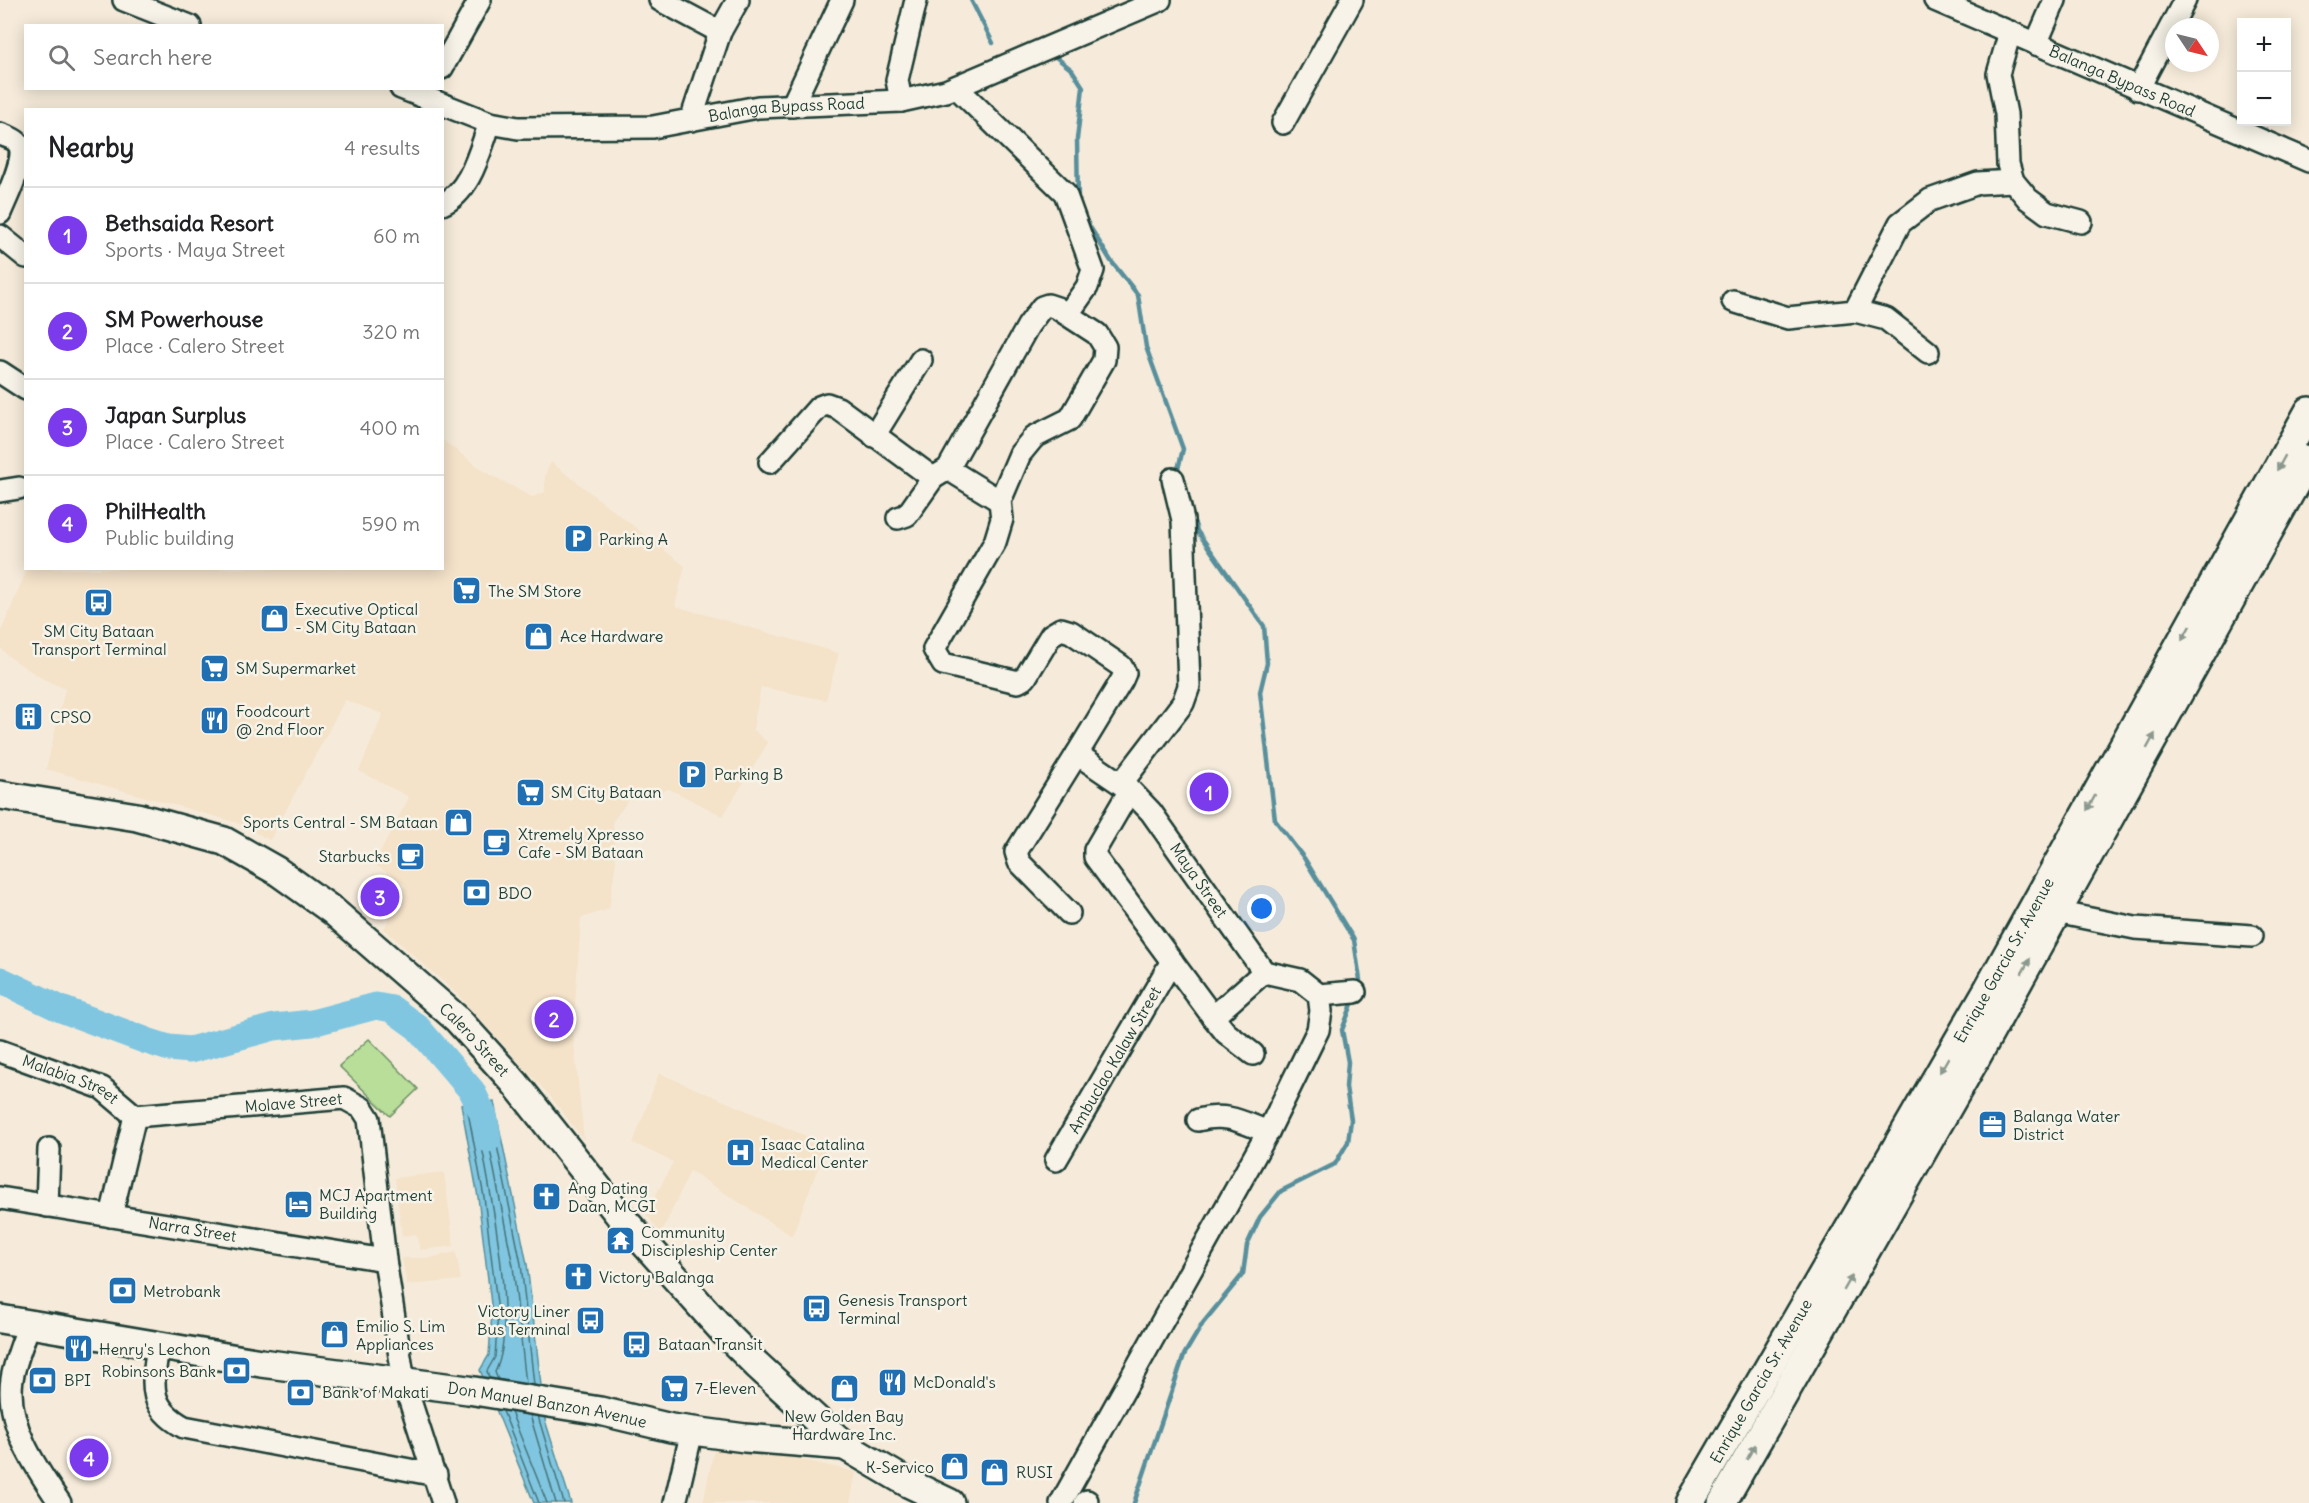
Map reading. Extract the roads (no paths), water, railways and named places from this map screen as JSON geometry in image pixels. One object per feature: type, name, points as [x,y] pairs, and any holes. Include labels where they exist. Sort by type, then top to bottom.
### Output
[{"type":"main road","name":"Enrique Garcia Sr. Avenue","points":[[1722,1503],[2309,411]]},
{"type":"main road","name":"Enrique Garcia Sr. Avenue","points":[[1690,1503],[1998,993],[2056,912],[2309,459]]},
{"type":"main road","name":"Calero Street","points":[[0,795],[137,818],[224,841],[277,871],[333,911],[457,1019],[514,1082],[621,1217],[726,1334],[844,1446]]},
{"type":"main road","name":"Don Manuel Banzon Avenue","points":[[0,1319],[158,1346],[468,1390],[692,1431],[844,1446]]},
{"type":"main road","points":[[844,1446],[908,1483],[950,1503]]},
{"type":"street","points":[[124,0],[185,24]]},
{"type":"street","points":[[444,64],[480,0]]},
{"type":"street","points":[[660,0],[720,32]]},
{"type":"street","points":[[692,120],[720,32],[738,0]]},
{"type":"street","points":[[792,106],[842,0]]},
{"type":"street","points":[[902,101],[897,80],[916,0]]},
{"type":"street","name":"Balanga Bypass Road","points":[[429,92],[490,123],[518,128],[653,127],[758,107],[902,101],[946,91],[1160,0]]},
{"type":"street","points":[[1283,123],[1352,0]]},
{"type":"street","name":"Balanga Bypass Road","points":[[1935,0],[2309,161]]},
{"type":"street","points":[[2036,44],[2055,0]]},
{"type":"street","points":[[2138,89],[2185,0]]},
{"type":"street","points":[[2010,32],[1998,74],[2006,114],[2008,164],[2013,181],[2028,199],[2047,213],[2081,222]]},
{"type":"street","points":[[956,87],[1065,193],[1093,270],[1087,287],[1068,314]]},
{"type":"street","points":[[444,203],[453,199],[469,177],[490,123]]},
{"type":"street","points":[[0,134],[16,141],[21,148],[21,159],[0,213]]},
{"type":"street","points":[[1855,311],[1900,223],[1930,200],[1978,183],[2013,181]]},
{"type":"street","points":[[0,236],[24,255]]},
{"type":"street","points":[[1733,301],[1788,318],[1855,311],[1886,319],[1928,352]]},
{"type":"street","points":[[898,518],[907,515],[940,474],[1038,313],[1048,305],[1068,314],[1097,334],[1105,347],[1104,360],[1070,419],[1034,437],[1020,454],[1000,501],[1002,519],[995,542],[933,649],[936,657],[943,664],[1018,682],[1025,678],[1052,635],[1061,629],[1071,632],[1121,666],[1125,673],[1016,852],[1019,862],[1069,913]]},
{"type":"street","points":[[874,436],[921,360]]},
{"type":"street","points":[[0,372],[24,388]]},
{"type":"street","points":[[770,462],[805,421],[819,407],[827,404],[838,408],[874,436],[940,474],[1000,501]]},
{"type":"street","points":[[1173,479],[1183,520],[1190,687],[1183,703],[1125,787],[1095,850],[1095,857],[1213,1017],[1226,1033],[1253,1054]]},
{"type":"street","name":"Maya Street","points":[[1077,754],[1125,787],[1150,812],[1264,972]]},
{"type":"street","points":[[2056,912],[2135,928],[2252,936]]},
{"type":"street","name":"Ambuclao Kalaw Street","points":[[1056,1160],[1172,961]]},
{"type":"street","points":[[1061,1503],[1268,1132],[1318,1030],[1321,1011],[1318,995],[1299,980],[1264,972],[1213,1017]]},
{"type":"street","points":[[1318,995],[1355,992]]},
{"type":"street","name":"Malabia Street","points":[[0,1051],[102,1088],[135,1116]]},
{"type":"street","name":"Molave Street","points":[[135,1116],[344,1098],[362,1108],[369,1119],[385,1260],[404,1382],[436,1475],[443,1503]]},
{"type":"street","points":[[111,1216],[135,1116]]},
{"type":"street","points":[[1198,1120],[1224,1116],[1268,1132]]},
{"type":"street","points":[[47,1206],[49,1149]]},
{"type":"street","name":"Narra Street","points":[[0,1198],[385,1260]]},
{"type":"street","points":[[29,1325],[12,1378],[12,1406],[18,1427],[40,1472],[60,1503]]},
{"type":"street","points":[[158,1346],[153,1389],[157,1404],[168,1418],[184,1427],[436,1475]]},
{"type":"street","points":[[675,1503],[692,1431]]},
{"type":"water","points":[[494,1102],[527,1264],[545,1420],[571,1503],[534,1503],[480,1370],[489,1355],[492,1312],[478,1197],[461,1104]]},
{"type":"waterway","points":[[971,0],[993,43]]},
{"type":"waterway","points":[[1052,54],[1072,70],[1083,87],[1077,139],[1078,203]]},
{"type":"waterway","points":[[1085,219],[1111,261],[1138,295],[1146,347],[1183,449],[1177,473]]},
{"type":"waterway","points":[[1192,515],[1197,531],[1264,626],[1267,663],[1260,692],[1275,820],[1304,858],[1354,940],[1360,980],[1358,986]]},
{"type":"waterway","points":[[0,980],[61,1009],[147,1041],[169,1048],[190,1050],[274,1027],[312,1023],[376,1006],[392,1009],[417,1027],[472,1091],[484,1116],[488,1139]]},
{"type":"waterway","points":[[1134,1503],[1184,1355],[1203,1323],[1243,1274],[1247,1245],[1260,1217],[1281,1191],[1335,1164],[1348,1142],[1351,1120],[1346,1087],[1348,1062],[1342,1030],[1354,999]]},
{"type":"place","name":"Parking A","points":[[578,539]]},
{"type":"place","name":"The SM Store","points":[[467,591]]},
{"type":"place","name":"SM City Bataan Transport Terminal","points":[[99,603]]},
{"type":"place","name":"Executive Optical - SM City Bataan","points":[[274,618]]},
{"type":"place","name":"Ace Hardware","points":[[539,636]]},
{"type":"place","name":"SM Supermarket","points":[[215,668]]},
{"type":"place","name":"CPSO","points":[[29,717]]},
{"type":"place","name":"Foodcourt @ 2nd Floor","points":[[215,720]]},
{"type":"place","name":"Parking B","points":[[693,774]]},
{"type":"place","name":"SM City Bataan","points":[[530,792]]},
{"type":"place","name":"Bethsaida Resort","points":[[1209,792]]},
{"type":"place","name":"Sports Central - SM Bataan","points":[[459,822]]},
{"type":"place","name":"Xtremely Xpresso Cafe - SM Bataan","points":[[497,843]]},
{"type":"place","name":"Starbucks","points":[[411,856]]},
{"type":"place","name":"BDO","points":[[477,893]]},
{"type":"place","name":"Japan Surplus","points":[[380,897]]},
{"type":"place","name":"SM Powerhouse","points":[[554,1019]]},
{"type":"place","name":"Balanga Water District","points":[[1992,1125]]},
{"type":"place","name":"Isaac Catalina Medical Center","points":[[740,1153]]},
{"type":"place","name":"Ang Dating Daan, MCGI","points":[[547,1197]]},
{"type":"place","name":"MCJ Apartment Building","points":[[298,1204]]},
{"type":"place","name":"Community Discipleship Center","points":[[620,1241]]},
{"type":"place","name":"Victory Balanga","points":[[578,1277]]},
{"type":"place","name":"Metrobank","points":[[122,1291]]},
{"type":"place","name":"Genesis Transport Terminal","points":[[817,1309]]},
{"type":"place","name":"Victory Liner Bus Terminal","points":[[591,1320]]},
{"type":"place","name":"Emilio S. Lim Appliances","points":[[335,1335]]},
{"type":"place","name":"Bataan Transit","points":[[637,1344]]},
{"type":"place","name":"Henry's Lechon","points":[[78,1349]]},
{"type":"place","name":"Robinsons Bank","points":[[237,1371]]},
{"type":"place","name":"BPI","points":[[43,1380]]},
{"type":"place","name":"McDonald's","points":[[892,1382]]},
{"type":"place","name":"7-Eleven","points":[[674,1388]]},
{"type":"place","name":"New Golden Bay Hardware Inc.","points":[[844,1388]]},
{"type":"place","name":"Bank of Makati","points":[[301,1392]]},
{"type":"place","name":"PhilHealth","points":[[89,1458]]},
{"type":"place","name":"K-Servico","points":[[955,1467]]},
{"type":"place","name":"RUSI","points":[[995,1472]]}]
